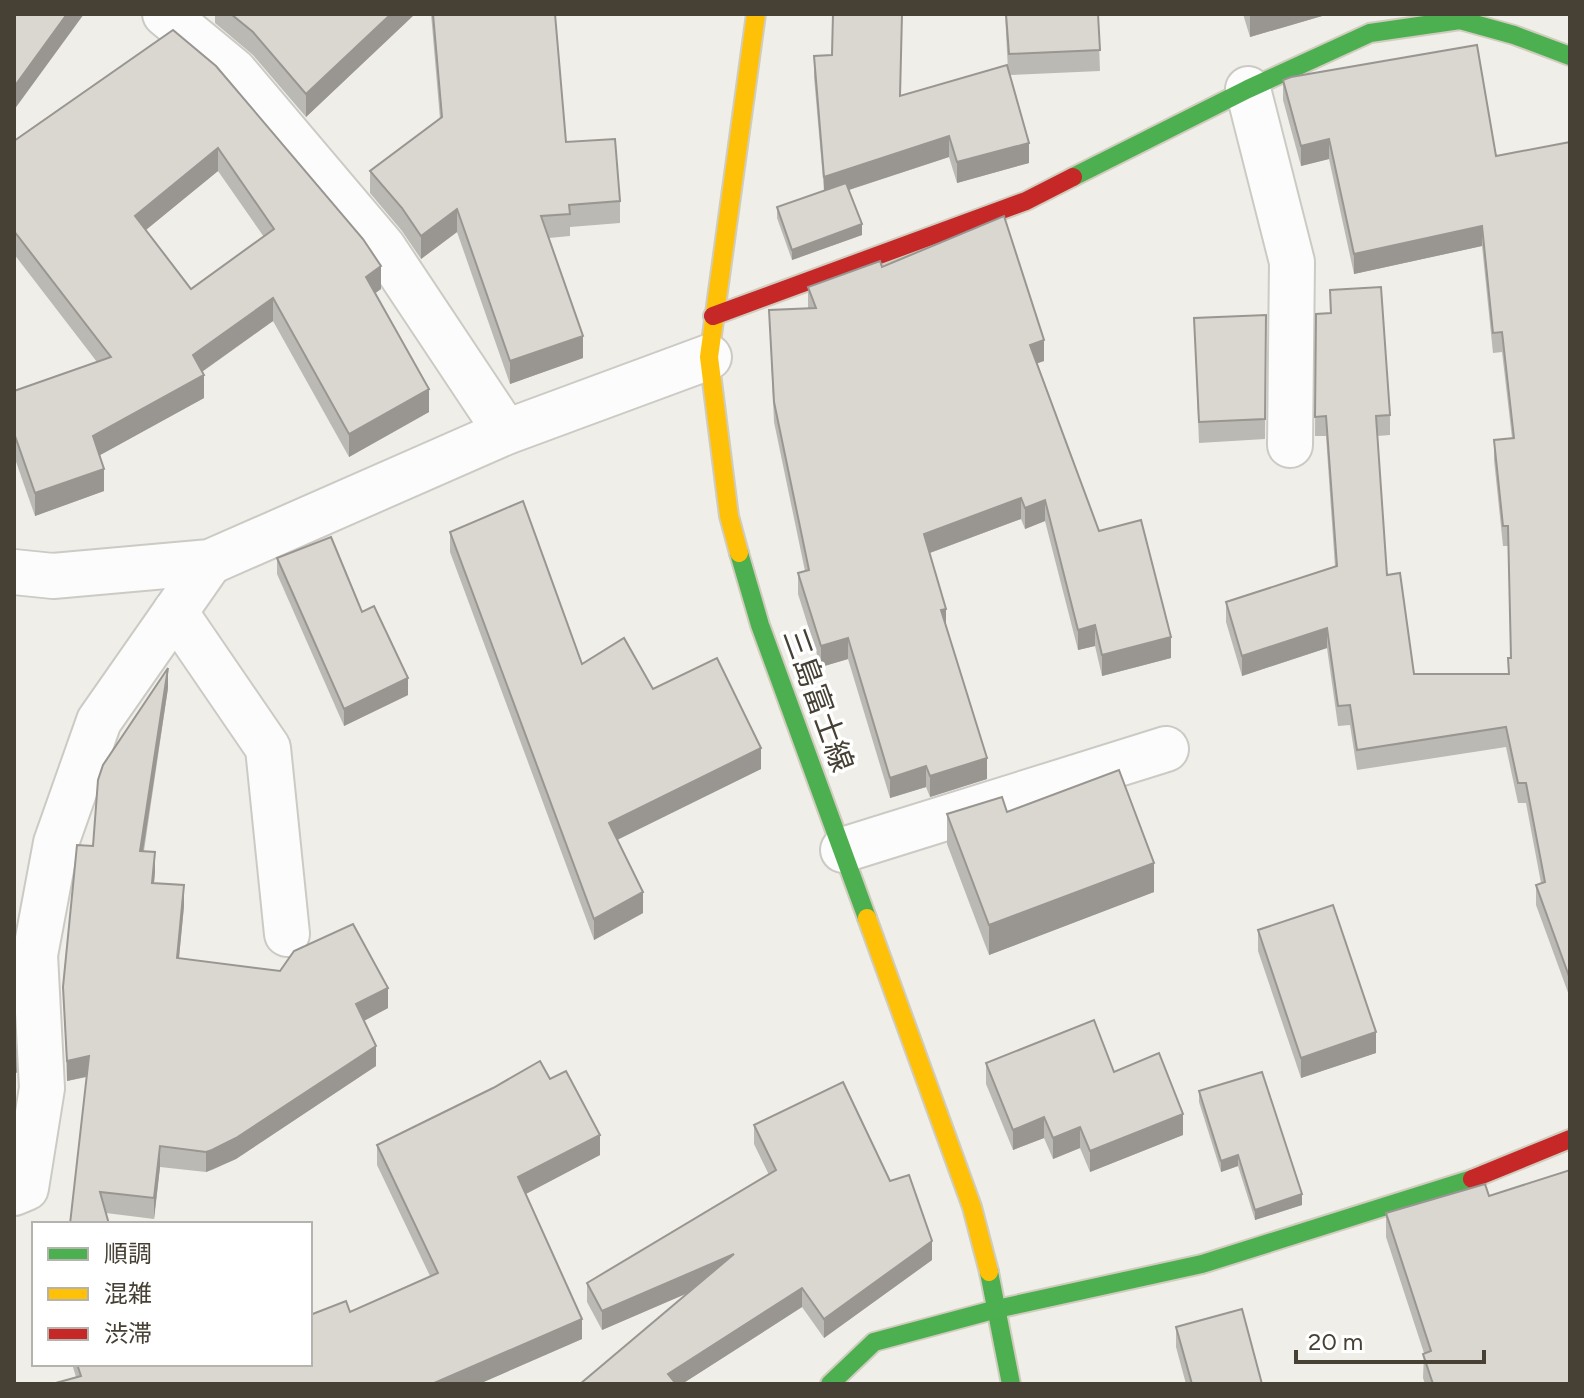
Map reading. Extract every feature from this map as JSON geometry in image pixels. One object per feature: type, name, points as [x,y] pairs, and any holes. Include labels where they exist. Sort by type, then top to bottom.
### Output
[{"type":"street","points":[[165,14],[234,71],[383,247],[506,432]]},
{"type":"street","name":"三島富士線","points":[[756,14],[711,336],[729,516],[760,625],[972,1207],[997,1309],[1011,1384]]},
{"type":"street","points":[[14,572],[53,576],[210,562],[506,432],[711,336],[1026,201],[1248,89],[1370,33],[1460,20],[1519,25],[1570,56]]},
{"type":"street","points":[[1248,89],[1292,262],[1290,445]]},
{"type":"street","points":[[14,1193],[26,1188],[42,1088],[35,955],[56,843],[99,721],[210,562]]},
{"type":"street","points":[[175,612],[268,748],[287,934]]},
{"type":"street","points":[[843,850],[1166,749]]},
{"type":"street","points":[[830,1384],[874,1342],[997,1309],[1202,1264],[1450,1188],[1570,1139]]},
{"type":"building","points":[[14,14],[67,14],[14,87]]},
{"type":"building","points":[[231,14],[391,14],[306,94],[253,32]]},
{"type":"building","points":[[433,14],[555,14],[566,142],[615,139],[620,201],[569,205],[570,214],[541,216],[583,336],[510,361],[457,209],[421,236],[370,171],[442,117]]},
{"type":"building","points":[[833,14],[902,14],[900,96],[1007,65],[1029,143],[957,162],[949,136],[824,177],[814,56],[832,55]]},
{"type":"building","points":[[1006,14],[1098,14],[1100,50],[1009,54]]},
{"type":"building","points":[[173,30],[216,66],[363,239],[381,266],[366,277],[429,389],[349,434],[273,298],[193,355],[204,375],[93,436],[104,469],[35,493],[14,433],[14,391],[111,357],[14,231],[14,141]],"holes":[[[218,148],[274,229],[191,289],[135,216]]]},
{"type":"building","points":[[1477,45],[1496,156],[1570,142],[1570,979],[1536,885],[1545,882],[1526,783],[1518,783],[1506,727],[1357,750],[1350,705],[1338,706],[1327,628],[1242,656],[1226,602],[1337,566],[1326,416],[1315,417],[1316,314],[1331,313],[1330,290],[1381,287],[1390,415],[1376,416],[1387,575],[1400,573],[1414,674],[1509,674],[1508,526],[1503,526],[1494,440],[1514,438],[1502,332],[1493,333],[1482,226],[1354,254],[1329,139],[1301,146],[1283,80]]},
{"type":"building","points":[[846,183],[862,224],[792,250],[777,207]]},
{"type":"building","points":[[1004,216],[1044,340],[1030,345],[1099,531],[1141,520],[1171,637],[1102,655],[1095,625],[1078,630],[1045,500],[1025,508],[1021,498],[924,534],[946,609],[941,610],[987,758],[930,776],[926,766],[890,778],[848,638],[821,646],[798,573],[809,570],[774,402],[769,310],[816,308],[808,287],[880,261],[882,267]]},
{"type":"building","points":[[1266,315],[1265,419],[1199,422],[1194,318]]},
{"type":"building","points":[[523,501],[582,664],[624,638],[653,689],[717,658],[761,748],[609,823],[643,892],[594,919],[450,532]]},
{"type":"building","points":[[331,537],[362,612],[374,606],[408,678],[344,709],[277,558]]},
{"type":"building","points":[[168,668],[140,851],[155,852],[152,883],[184,885],[177,958],[280,971],[294,951],[353,924],[388,988],[356,1004],[376,1046],[236,1138],[212,1150],[206,1152],[160,1146],[154,1198],[100,1192],[108,1222],[70,1222],[89,1056],[67,1061],[63,987],[77,845],[93,846],[98,780],[103,765]]},
{"type":"building","points":[[1119,770],[1154,863],[989,925],[947,814],[1002,797],[1007,812]]},
{"type":"building","points":[[1333,905],[1376,1032],[1301,1058],[1258,930]]},
{"type":"building","points":[[14,1014],[16,1072],[14,1073]]},
{"type":"building","points":[[1094,1020],[1114,1072],[1159,1053],[1183,1114],[1090,1151],[1080,1127],[1053,1138],[1044,1117],[1013,1130],[986,1063]]},
{"type":"building","points":[[540,1061],[550,1079],[566,1071],[600,1135],[518,1177],[582,1319],[432,1384],[52,1384],[81,1376],[78,1366],[312,1366],[312,1314],[346,1301],[350,1312],[438,1273],[377,1145],[493,1088]]},
{"type":"building","points":[[1262,1072],[1302,1194],[1255,1210],[1238,1155],[1221,1161],[1199,1091]]},
{"type":"building","points":[[843,1082],[890,1181],[909,1175],[932,1241],[824,1319],[802,1288],[668,1374],[676,1384],[580,1384],[734,1254],[602,1311],[587,1283],[776,1170],[754,1125]]},
{"type":"building","points":[[1570,1170],[1570,1384],[1433,1384],[1423,1354],[1431,1351],[1386,1213],[1485,1184],[1489,1196]]},
{"type":"building","points":[[1242,1309],[1262,1384],[1192,1384],[1176,1327]]},
{"type":"traffic: fast","points":[[1073,177],[1248,89],[1370,33],[1460,20],[1514,35],[1570,56]]},
{"type":"traffic: fast","points":[[739,553],[760,625],[867,918]]},
{"type":"traffic: fast","points":[[830,1384],[874,1342],[997,1309],[1202,1264],[1472,1179]]},
{"type":"traffic: fast","points":[[989,1272],[1011,1384]]},
{"type":"traffic: slow","points":[[739,553],[729,516],[709,357],[756,14]]},
{"type":"traffic: slow","points":[[867,918],[972,1207],[989,1272]]},
{"type":"traffic: jam","points":[[713,316],[1026,201],[1073,177]]},
{"type":"traffic: jam","points":[[1472,1179],[1570,1139]]}]
